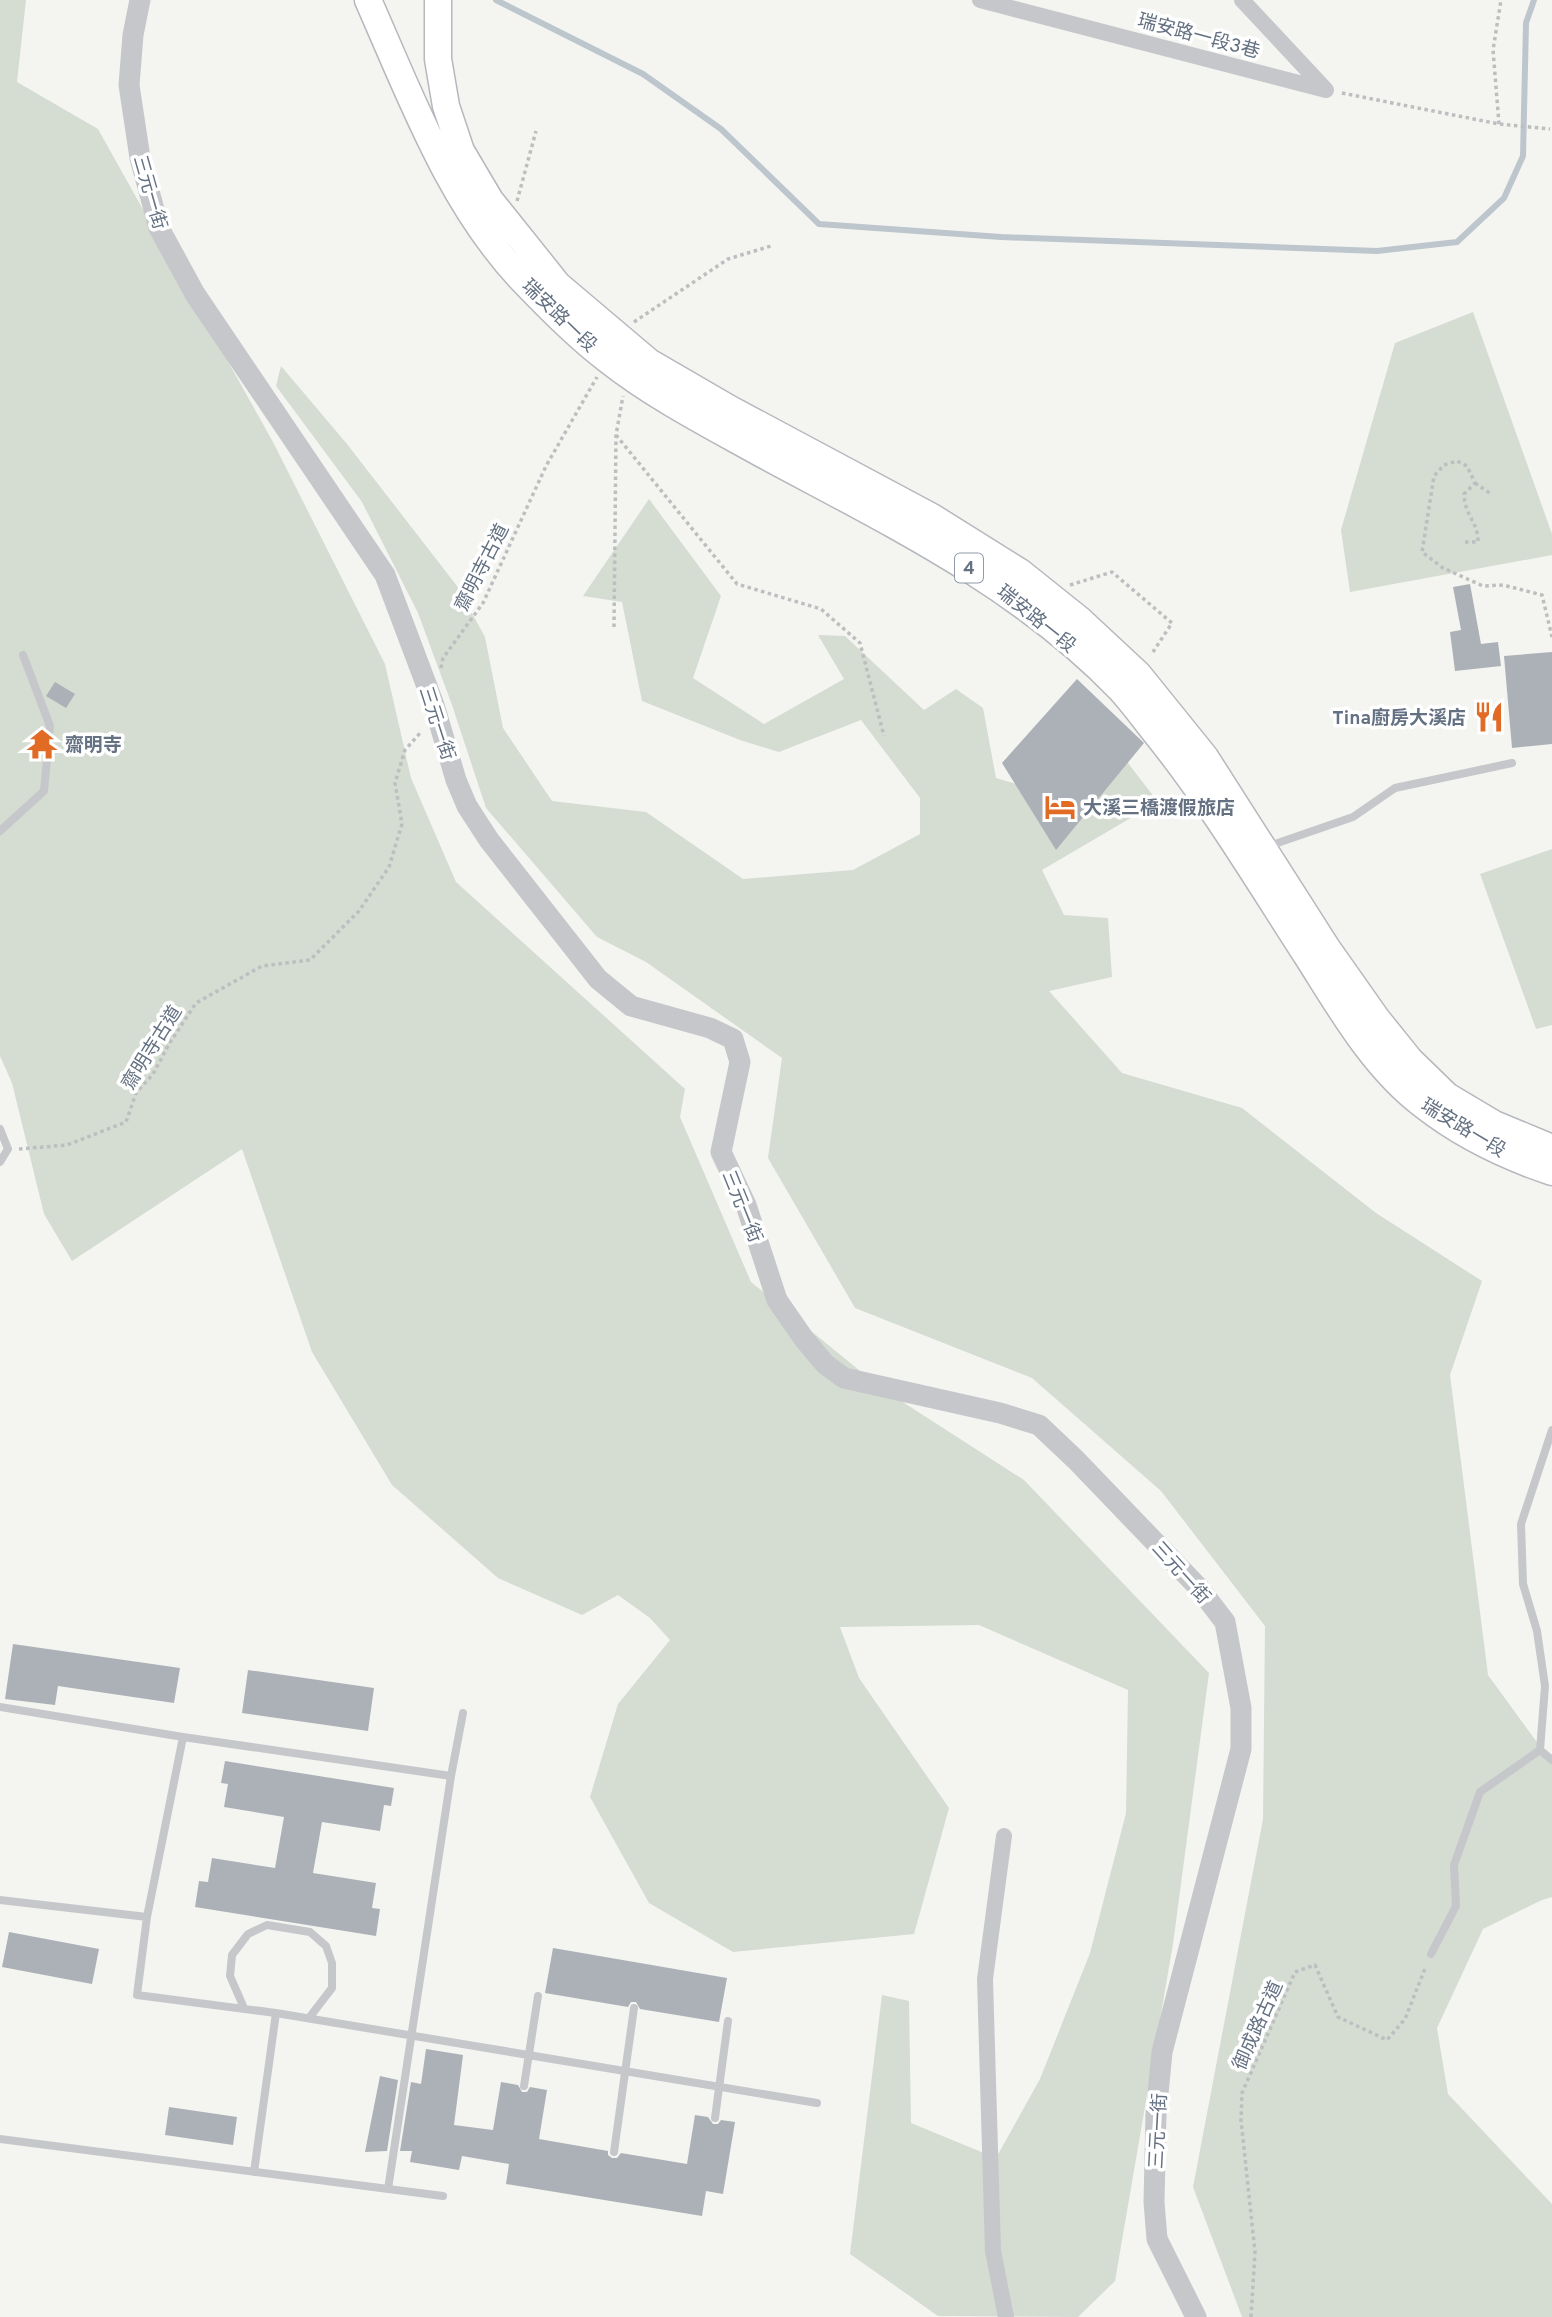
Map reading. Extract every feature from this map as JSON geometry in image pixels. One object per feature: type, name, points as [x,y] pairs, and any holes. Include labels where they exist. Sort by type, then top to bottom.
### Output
[{"type":"main road","name":"瑞安路一段","points":[[368,0],[427,132],[465,207],[523,282],[616,356],[664,399],[991,581],[1051,625],[1121,690],[1255,854],[1410,1060],[1447,1096],[1494,1124],[1552,1149]]},
{"type":"main road","name":"瑞安路一段","points":[[438,0],[439,59],[446,106],[461,151],[490,200],[616,356],[649,362],[730,409],[932,517],[1020,572],[1080,620],[1138,674],[1205,757],[1348,1022],[1385,1069],[1422,1104],[1476,1139],[1552,1172]]},
{"type":"street","name":"三元一街","points":[[140,0],[133,35],[129,85],[140,159],[159,228],[195,294],[385,575],[435,705],[456,780],[467,806],[489,840],[598,979],[631,1006],[710,1028],[733,1038],[740,1062],[722,1152],[746,1205],[777,1300],[825,1364],[844,1378],[1000,1413],[1039,1425],[1199,1588],[1225,1622],[1241,1708],[1241,1749],[1162,2052],[1156,2114],[1154,2202],[1157,2239],[1196,2317]]},
{"type":"street","name":"瑞安路一段3巷","points":[[980,0],[1326,90]]},
{"type":"street","points":[[1242,0],[1326,90]]},
{"type":"street","points":[[1004,1836],[985,1979],[993,2251],[1006,2317]]},
{"type":"lane","points":[[0,831],[44,791],[50,726],[23,655]]},
{"type":"lane","points":[[1255,854],[1353,817],[1395,788],[1512,763]]},
{"type":"lane","points":[[0,1129],[8,1149],[0,1162]]},
{"type":"lane","points":[[1540,1750],[1545,1686],[1537,1631],[1523,1584],[1521,1524],[1552,1430]]},
{"type":"lane","points":[[0,1707],[451,1776]]},
{"type":"lane","points":[[388,2189],[463,1713]]},
{"type":"lane","points":[[183,1737],[147,1917],[137,1995],[309,2018],[817,2103]]},
{"type":"lane","points":[[1540,1750],[1552,1760]]},
{"type":"lane","points":[[1431,1954],[1456,1906],[1454,1865],[1480,1792],[1540,1750]]},
{"type":"lane","points":[[0,1900],[147,1917]]},
{"type":"lane","points":[[244,2008],[230,1976],[232,1955],[248,1934],[267,1925],[310,1932],[326,1946],[332,1963],[332,1988],[309,2018]]},
{"type":"lane","points":[[524,2086],[538,1996]]},
{"type":"lane","points":[[614,2152],[634,2008]]},
{"type":"lane","points":[[254,2172],[276,2013]]},
{"type":"lane","points":[[715,2118],[728,2021]]},
{"type":"lane","points":[[0,2139],[443,2196]]},
{"type":"path","points":[[1499,124],[1493,50],[1501,0]]},
{"type":"path","points":[[1326,90],[1499,124],[1549,130]]},
{"type":"path","points":[[510,226],[536,131]]},
{"type":"path","points":[[614,627],[616,356],[728,259],[771,246]]},
{"type":"path","name":"齋明寺古道","points":[[441,670],[443,658],[483,603],[546,466],[616,356]]},
{"type":"path","points":[[616,435],[737,584],[821,609],[860,643],[884,736]]},
{"type":"path","points":[[1491,494],[1475,483],[1467,466],[1457,461],[1444,466],[1434,476],[1422,552],[1443,568],[1483,586],[1503,585],[1542,595],[1552,637]]},
{"type":"path","points":[[1465,542],[1478,542],[1478,530],[1465,510],[1464,494],[1475,483]]},
{"type":"path","points":[[1047,593],[1112,572],[1172,623],[1138,674]]},
{"type":"path","name":"齋明寺古道","points":[[8,1149],[67,1145],[126,1122],[136,1093],[153,1074],[196,1003],[262,966],[310,960],[334,938],[359,911],[389,867],[402,824],[395,783],[405,750],[418,738],[435,705]]},
{"type":"path","name":"御成路古道","points":[[1251,2317],[1255,2252],[1241,2120],[1242,2093],[1296,1972],[1315,1965],[1338,2017],[1387,2040],[1405,2019],[1431,1954]]},
{"type":"shaded area","points":[[0,0],[26,0],[17,82],[98,129],[273,442],[385,664],[411,778],[456,882],[685,1089],[680,1117],[751,1282],[881,1388],[1024,1480],[1209,1673],[1173,1944],[1115,2281],[1078,2317],[938,2316],[850,2254],[882,1995],[909,2001],[911,2123],[996,2158],[1040,2079],[1090,1953],[1126,1813],[1128,1690],[979,1625],[840,1627],[859,1678],[949,1808],[914,1934],[733,1952],[649,1903],[590,1797],[618,1704],[670,1640],[650,1618],[618,1595],[582,1615],[498,1578],[392,1485],[312,1352],[242,1149],[72,1261],[44,1214],[12,1083],[0,1056]]},
{"type":"shaded area","points":[[1473,312],[1552,534],[1552,555],[1350,592],[1341,530],[1395,343]]},
{"type":"shaded area","points":[[281,366],[347,444],[457,586],[485,637],[503,728],[552,801],[646,812],[743,879],[853,870],[920,834],[920,798],[861,720],[779,752],[740,740],[642,701],[622,602],[583,596],[649,499],[721,596],[693,678],[764,724],[844,679],[818,635],[845,636],[924,710],[956,689],[983,708],[996,778],[1020,785],[1091,715],[1158,802],[1042,870],[1064,915],[1108,918],[1112,977],[1049,991],[1122,1073],[1242,1108],[1376,1213],[1482,1281],[1450,1375],[1488,1675],[1552,1763],[1552,1897],[1483,1929],[1437,2028],[1448,2094],[1552,2204],[1552,2317],[1242,2317],[1193,2187],[1263,1819],[1265,1626],[1161,1491],[1032,1378],[855,1308],[768,1158],[782,1058],[646,962],[597,937],[486,808],[418,613],[362,502],[276,386]]},
{"type":"shaded area","points":[[1552,849],[1552,1025],[1536,1029],[1480,874]]},
{"type":"building","points":[[1470,584],[1481,644],[1498,642],[1501,666],[1455,671],[1450,632],[1461,630],[1453,587]]},
{"type":"building","points":[[1552,652],[1552,744],[1512,748],[1504,656]]},
{"type":"building","name":"大溪三橋渡假旅店","points":[[1077,679],[1144,743],[1056,850],[1002,763]]},
{"type":"building","points":[[55,682],[75,694],[66,708],[46,696]]},
{"type":"building","points":[[13,1644],[180,1668],[174,1703],[58,1686],[55,1705],[5,1699]]},
{"type":"building","points":[[248,1670],[374,1688],[368,1731],[242,1713]]},
{"type":"building","points":[[225,1761],[394,1788],[391,1806],[384,1805],[380,1831],[322,1822],[313,1873],[376,1883],[372,1908],[380,1909],[376,1936],[195,1907],[199,1881],[208,1882],[212,1858],[275,1868],[284,1817],[224,1807],[228,1784],[221,1783]]},
{"type":"building","points":[[9,1932],[99,1949],[92,1984],[2,1967]]},
{"type":"building","points":[[553,1948],[727,1978],[719,2022],[640,2009],[636,2002],[631,2002],[628,2007],[545,1993]]},
{"type":"building","points":[[426,2049],[463,2055],[454,2125],[493,2130],[501,2082],[518,2085],[522,2092],[527,2092],[530,2087],[547,2090],[539,2139],[608,2151],[612,2158],[617,2158],[621,2153],[687,2164],[695,2115],[708,2117],[713,2124],[718,2124],[721,2120],[735,2122],[723,2194],[706,2191],[702,2216],[506,2184],[509,2164],[462,2156],[459,2170],[410,2162],[412,2151],[400,2151],[411,2082],[421,2084]]},
{"type":"building","points":[[380,2076],[398,2080],[387,2151],[365,2152]]},
{"type":"building","points":[[169,2107],[237,2117],[233,2145],[165,2135]]},
{"type":"waterway","points":[[496,0],[643,74],[721,129],[819,224],[1001,237],[1377,251],[1457,242],[1504,198],[1523,156],[1526,23],[1534,0]]},
{"type":"place","name":"Tina廚房大溪店","points":[[1489,717]]},
{"type":"place","name":"齋明寺","points":[[42,744]]},
{"type":"place","name":"大溪三橋渡假旅店","points":[[1060,807]]}]
